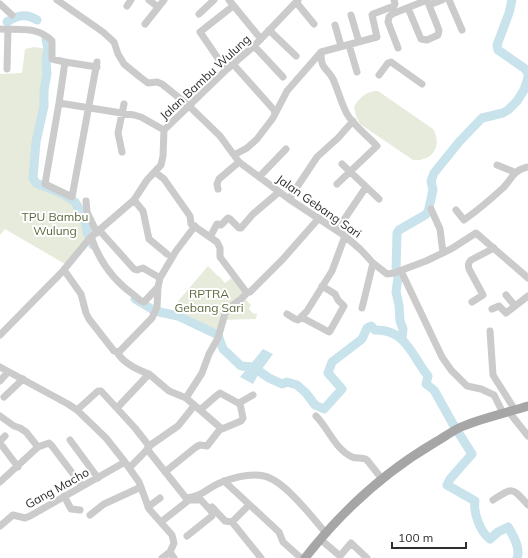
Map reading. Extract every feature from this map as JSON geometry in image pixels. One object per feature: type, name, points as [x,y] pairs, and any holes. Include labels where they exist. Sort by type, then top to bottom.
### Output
[{"type":"main road","points":[[305,558],[322,536],[351,505],[382,479],[416,454],[457,429],[528,406]]},
{"type":"street","name":"Jalan Gebang Sari","points":[[56,0],[103,32],[114,42],[124,64],[140,78],[148,83],[157,82],[162,84],[188,105],[220,136],[239,162],[289,199],[345,236],[387,274],[401,271],[443,253],[459,245],[478,230],[494,248],[528,278]]},
{"type":"street","points":[[149,0],[158,7]]},
{"type":"street","points":[[145,24],[164,0]]},
{"type":"street","points":[[199,14],[214,0]]},
{"type":"street","points":[[234,155],[254,142],[275,114],[287,91],[321,52],[378,37],[372,14],[394,6],[394,0]]},
{"type":"street","points":[[398,48],[388,19],[392,14],[428,2],[442,0]]},
{"type":"street","points":[[449,0],[462,30]]},
{"type":"street","name":"Jalan Bambu Wulung","points":[[0,335],[64,270],[93,236],[134,200],[147,180],[159,168],[162,161],[164,130],[188,105],[254,46],[297,1]]},
{"type":"street","points":[[297,1],[314,24]]},
{"type":"street","points":[[408,8],[421,39],[427,40],[440,34],[428,2]]},
{"type":"street","points":[[226,70],[200,33],[231,3],[260,39]]},
{"type":"street","points":[[0,4],[12,15]]},
{"type":"street","points":[[351,15],[359,42]]},
{"type":"street","points":[[335,25],[357,72]]},
{"type":"street","points":[[0,29],[37,30],[44,33],[52,41],[52,59],[65,62],[97,64],[72,197],[45,184],[60,103],[65,62]]},
{"type":"street","points":[[7,70],[8,29]]},
{"type":"street","points":[[269,30],[296,56]]},
{"type":"street","points":[[254,46],[283,77]]},
{"type":"street","points":[[321,52],[323,67],[332,79],[347,113],[377,146],[337,184]]},
{"type":"street","points":[[379,75],[388,63],[391,62],[422,84]]},
{"type":"street","points":[[233,64],[274,110],[275,114]]},
{"type":"street","points":[[60,103],[140,117],[164,130]]},
{"type":"street","points":[[122,152],[118,133],[124,104]]},
{"type":"street","points":[[289,199],[317,157],[338,138],[353,121]]},
{"type":"street","points":[[259,177],[286,149]]},
{"type":"street","points":[[218,189],[217,184],[219,179],[239,162]]},
{"type":"street","points":[[342,164],[379,199]]},
{"type":"street","points":[[497,164],[512,171],[514,174]]},
{"type":"street","points":[[456,210],[464,220],[504,187],[520,169],[528,167]]},
{"type":"street","points":[[155,172],[164,179],[190,216],[191,224],[219,245],[220,257],[247,293]]},
{"type":"street","points":[[337,230],[366,187]]},
{"type":"street","points":[[210,237],[217,224],[221,225],[228,218],[239,228],[241,228],[253,214],[279,192]]},
{"type":"street","points":[[134,200],[142,212],[150,239],[167,254]]},
{"type":"street","points":[[86,201],[95,247],[113,276],[123,287],[144,302],[158,287]]},
{"type":"street","points":[[431,209],[440,229],[443,253]]},
{"type":"street","points":[[186,398],[202,373],[218,335],[226,310],[250,292],[283,259],[319,218]]},
{"type":"street","points":[[117,352],[122,351],[151,320],[156,310],[160,278],[176,251],[195,226]]},
{"type":"street","points":[[93,236],[133,269],[136,270],[143,268],[160,278]]},
{"type":"street","points":[[287,314],[298,320],[307,311],[334,267],[345,236]]},
{"type":"street","points":[[472,302],[483,295],[469,269],[469,262],[494,248]]},
{"type":"street","points":[[362,308],[374,263]]},
{"type":"street","points":[[64,270],[81,294],[86,313],[114,351],[136,368],[149,374],[169,391],[186,398],[221,428]]},
{"type":"street","points":[[401,271],[448,367],[466,386],[481,389],[494,395],[528,436]]},
{"type":"street","points":[[301,317],[329,332],[330,331],[344,306],[335,294],[322,286]]},
{"type":"street","points":[[506,296],[515,306]]},
{"type":"street","points":[[492,309],[499,306],[506,313],[528,296]]},
{"type":"street","points":[[490,331],[493,375],[509,412]]},
{"type":"street","points":[[0,367],[77,410],[106,438],[127,465],[141,487],[148,507],[174,538],[172,555],[162,558]]},
{"type":"street","points":[[0,381],[8,372]]},
{"type":"street","points":[[117,408],[149,374]]},
{"type":"street","points":[[4,397],[23,379]]},
{"type":"street","points":[[77,410],[100,390],[105,394],[186,498],[195,497],[216,484],[224,481],[252,474],[269,477],[291,494],[322,536],[340,556],[352,543],[367,558]]},
{"type":"street","name":"Gang Macho","points":[[0,526],[13,515],[25,518],[30,516],[82,486],[127,465],[178,426],[197,408],[220,393],[239,403]]},
{"type":"street","points":[[166,472],[196,447],[200,445],[207,446],[221,428],[222,429],[243,420],[242,408],[239,403],[253,396]]},
{"type":"street","points":[[0,416],[26,432],[38,447]]},
{"type":"street","points":[[316,416],[341,448],[353,457],[364,458],[367,460],[382,479]]},
{"type":"street","points":[[2,440],[18,467]]},
{"type":"street","points":[[70,440],[98,478]]},
{"type":"street","points":[[0,482],[38,447],[50,443],[82,486]]},
{"type":"street","points":[[224,481],[280,532],[282,541],[301,558]]},
{"type":"street","points":[[90,515],[104,504],[141,487]]},
{"type":"street","points":[[494,500],[508,490],[512,490],[515,491],[528,505]]},
{"type":"street","points":[[201,494],[225,521],[232,522],[261,558]]},
{"type":"street","points":[[64,496],[71,508],[80,510]]},
{"type":"street","points":[[148,507],[160,498]]},
{"type":"street","points":[[161,522],[189,500],[201,500],[212,512],[212,516],[187,536]]},
{"type":"street","points":[[232,522],[249,505]]},
{"type":"green space","name":"TPU Bambu Wulung","points":[[34,47],[48,49],[30,182],[60,190],[81,202],[95,231],[65,264],[5,229],[0,235],[0,74],[22,73],[25,49]]},
{"type":"green space","points":[[378,91],[433,129],[437,141],[434,152],[430,156],[420,160],[413,160],[360,124],[354,107],[362,96]]},
{"type":"green space","name":"RPTRA Gebang Sari","points":[[208,266],[225,283],[233,277],[245,293],[244,298],[251,305],[249,309],[254,314],[257,313],[256,319],[221,320],[217,333],[173,312],[179,300]]},
{"type":"water","points":[[263,349],[273,354],[253,384],[240,377]]},
{"type":"waterway","points":[[396,271],[397,233],[399,230],[428,212],[433,190],[431,181],[434,173],[459,142],[482,118],[503,113],[508,110],[517,101],[524,90],[528,73],[524,68],[498,50],[497,45],[509,13],[512,0]]},
{"type":"waterway","points":[[7,22],[22,16],[29,16],[37,20]]},
{"type":"waterway","points":[[46,39],[48,49],[46,60],[47,74],[44,90],[44,106],[36,142],[33,178],[36,183],[63,194],[75,202],[85,220],[87,232],[93,245]]},
{"type":"waterway","points":[[397,273],[398,277],[396,292],[400,321],[403,329],[402,339]]},
{"type":"waterway","points":[[135,299],[155,311],[178,316],[218,335],[223,349],[241,366],[253,367],[269,378],[282,384],[287,382],[297,385],[306,393],[315,405],[324,409],[342,389],[328,373],[332,362],[362,339],[367,328],[371,326],[375,330],[386,331],[394,334],[407,345],[428,376],[426,384],[434,390],[472,454],[450,479],[447,485],[475,501],[475,511],[478,522],[483,532],[490,539],[498,532],[508,527],[517,546],[517,558]]}]
